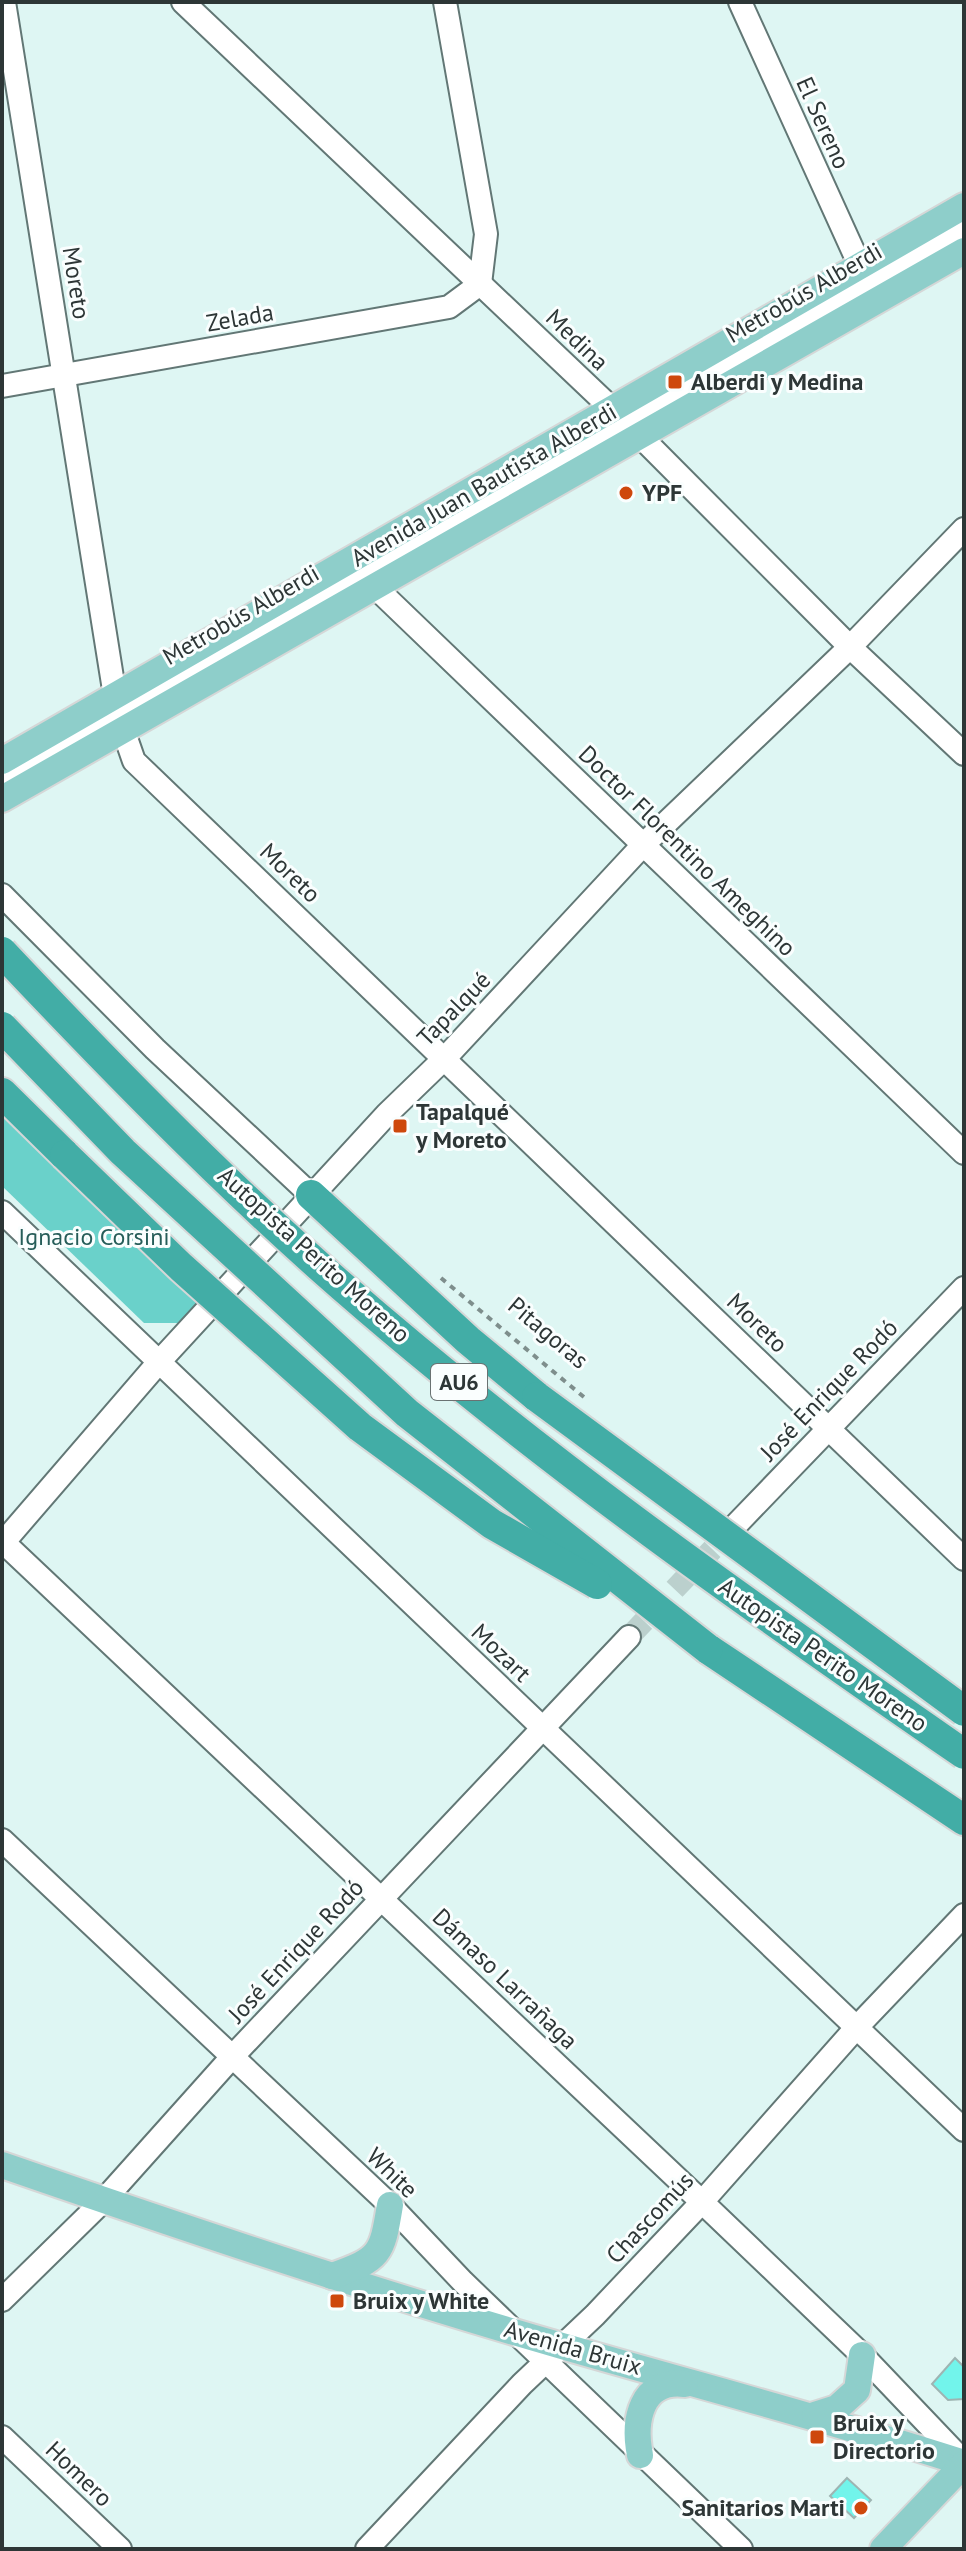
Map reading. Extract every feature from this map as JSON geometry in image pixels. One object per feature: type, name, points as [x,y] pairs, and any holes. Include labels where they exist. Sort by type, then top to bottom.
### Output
[{"type":"highway","name":"Autopista Perito Moreno","points":[[2,952],[191,1145],[321,1267],[534,1444],[675,1553],[775,1619],[964,1754]]},
{"type":"highway","name":"AU6","points":[[2,1027],[123,1152],[407,1413],[708,1649],[964,1820]]},
{"type":"highway","points":[[2,1093],[181,1267],[411,1468],[492,1524],[708,1649]]},
{"type":"highway","points":[[311,1195],[468,1340],[537,1397],[964,1711]]},
{"type":"main road","name":"Avenida Juan Bautista Alberdi","points":[[2,761],[118,713],[375,587],[627,424],[757,322],[964,206]]},
{"type":"main road","name":"Avenida Juan Bautista Alberdi","points":[[2,799],[118,713],[627,424],[964,251]]},
{"type":"main road","name":"Avenida Bruix","points":[[2,2165],[332,2276],[514,2331],[553,2354],[815,2415],[964,2463]]},
{"type":"main road","points":[[332,2276],[375,2258],[384,2243],[390,2205]]},
{"type":"main road","points":[[815,2415],[837,2408],[857,2390],[862,2355]]},
{"type":"main road","points":[[640,2455],[635,2433],[645,2400],[663,2386],[675,2382],[701,2386]]},
{"type":"main road","points":[[883,2549],[964,2463]]},
{"type":"street","name":"Moreto","points":[[4,2],[118,713],[134,761],[446,1057],[964,1559]]},
{"type":"street","name":"Medina","points":[[183,2],[627,424],[850,647],[964,754]]},
{"type":"street","points":[[445,2],[486,234],[480,284]]},
{"type":"street","name":"El Sereno","points":[[740,2],[860,266]]},
{"type":"street","name":"Metrobús Alberdi","points":[[627,424],[964,230]]},
{"type":"street","name":"Zelada","points":[[2,386],[449,307],[480,284]]},
{"type":"street","name":"Tapalqué","points":[[2,1543],[159,1362],[311,1195],[446,1057],[643,845],[850,647],[964,529]]},
{"type":"street","name":"Doctor Florentino Ameghino","points":[[375,587],[964,1153]]},
{"type":"street","points":[[2,781],[118,713]]},
{"type":"street","points":[[2,895],[155,1049],[311,1195]]},
{"type":"street","name":"Mozart","points":[[2,1212],[964,2130]]},
{"type":"street","name":"José Enrique Rodó","points":[[732,1529],[964,1288]]},
{"type":"street","name":"Dámaso Larrañaga","points":[[2,1543],[382,1898],[862,2355],[964,2463]]},
{"type":"street","name":"José Enrique Rodó","points":[[2,2300],[104,2200],[232,2057],[629,1637]]},
{"type":"street","name":"White","points":[[2,1840],[390,2205],[514,2331]]},
{"type":"street","name":"Chascomús","points":[[367,2549],[702,2202],[856,2028],[964,1915]]},
{"type":"street","points":[[553,2354],[640,2455],[741,2549]]},
{"type":"street","name":"Homero","points":[[2,2437],[120,2549]]},
{"type":"path","name":"Pitagoras","points":[[434,1272],[591,1403]]},
{"type":"green space","name":"Ignacio Corsini","points":[[2,1110],[198,1301],[179,1323],[144,1323],[2,1186]]},
{"type":"building","points":[[955,2358],[964,2367],[964,2399],[948,2400],[932,2384]]},
{"type":"building","points":[[847,2478],[871,2500],[854,2518],[830,2496]]},
{"type":"tunnel","points":[[629,1637],[732,1529]]},
{"type":"place","name":"Alberdi y Medina","points":[[675,382]]},
{"type":"place","name":"YPF","points":[[626,493]]},
{"type":"place","name":"Tapalqué y Moreto","points":[[400,1126]]},
{"type":"place","name":"Bruix y White","points":[[337,2301]]},
{"type":"place","name":"Bruix y Directorio","points":[[817,2437]]},
{"type":"place","name":"Sanitarios Marti","points":[[861,2508]]}]
